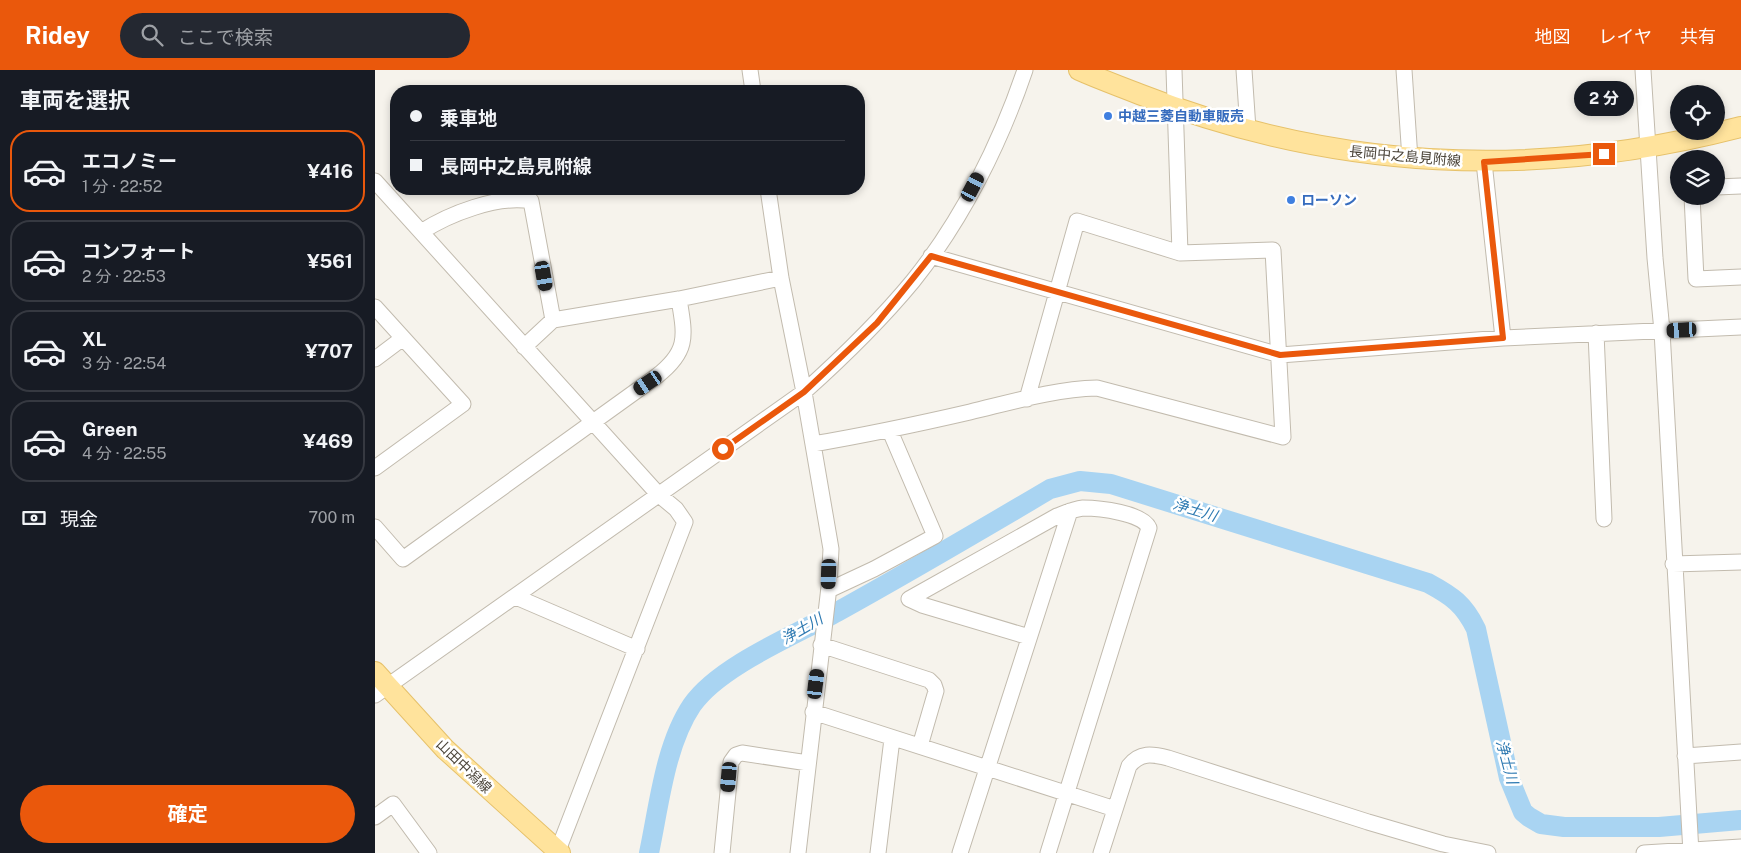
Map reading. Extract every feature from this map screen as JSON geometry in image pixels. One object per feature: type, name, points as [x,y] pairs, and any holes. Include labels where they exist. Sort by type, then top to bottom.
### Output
[{"type":"main road","name":"長岡中之島見附線","points":[[1079,70],[1176,108],[1248,130],[1332,149],[1410,159],[1484,162],[1558,159],[1648,148],[1741,127]]},
{"type":"main road","name":"山田中潟線","points":[[379,684],[445,749],[558,852]]},
{"type":"street","points":[[750,70],[752,85]]},
{"type":"street","points":[[379,684],[516,597],[537,579],[804,392],[877,323],[931,256],[995,146],[1025,70]]},
{"type":"street","points":[[1174,70],[1180,253]]},
{"type":"street","points":[[1245,70],[1248,130]]},
{"type":"street","points":[[1405,70],[1410,159]]},
{"type":"street","points":[[1643,70],[1662,331],[1673,564],[1691,852]]},
{"type":"street","points":[[1484,162],[1503,338]]},
{"type":"street","points":[[375,181],[524,347],[595,422],[658,494],[676,509],[685,522],[558,852]]},
{"type":"street","points":[[1725,187],[1741,186]]},
{"type":"street","points":[[768,195],[781,278],[804,392],[831,549],[829,590],[813,712],[798,853]]},
{"type":"street","points":[[421,232],[450,216],[480,206],[520,199],[531,201],[553,320]]},
{"type":"street","points":[[1692,205],[1696,279],[1741,277]]},
{"type":"street","points":[[813,444],[890,431],[1068,390],[1097,388],[1283,437],[1273,250],[1180,253],[1077,220],[1027,399]]},
{"type":"street","points":[[931,256],[1280,355],[1503,338],[1741,327]]},
{"type":"street","points":[[524,347],[553,320],[679,299],[781,278]]},
{"type":"street","points":[[375,527],[403,559],[595,422],[671,365],[685,340],[679,299]]},
{"type":"street","points":[[375,307],[463,404],[375,468]]},
{"type":"street","points":[[1595,334],[1604,519]]},
{"type":"street","points":[[375,359],[403,338]]},
{"type":"street","points":[[829,590],[874,569],[935,536],[890,431]]},
{"type":"street","points":[[1029,637],[922,605],[909,599],[1057,516],[1070,511],[1082,508],[1115,512],[1140,518],[1146,522],[1149,528],[1068,794],[1048,853]]},
{"type":"street","points":[[960,853],[1070,511]]},
{"type":"street","points":[[1673,564],[1741,562]]},
{"type":"street","points":[[516,597],[637,649]]},
{"type":"street","points":[[822,641],[929,680],[934,685],[936,691],[920,746]]},
{"type":"street","points":[[813,712],[1115,809]]},
{"type":"street","points":[[878,853],[893,738]]},
{"type":"street","points":[[1685,756],[1741,752]]},
{"type":"street","points":[[722,853],[731,762],[735,755],[742,753],[809,763]]},
{"type":"street","points":[[1101,853],[1129,766],[1135,758],[1149,755],[1168,758],[1443,844],[1488,853]]},
{"type":"street","points":[[375,817],[393,804],[429,853]]},
{"type":"street","points":[[1644,853],[1691,852],[1741,847]]},
{"type":"waterway","name":"浄土川","points":[[649,853],[664,776],[675,738],[692,705],[720,677],[759,652],[864,597],[1050,489],[1080,481],[1111,484],[1428,583],[1451,597],[1467,613],[1476,629],[1509,778],[1523,812],[1541,824],[1564,827],[1659,827],[1741,820]]},
{"type":"place","name":"中越三菱自動車販売","points":[[1108,116]]},
{"type":"place","name":"ローソン","points":[[1291,200]]},
{"type":"route","points":[[723,449],[804,392],[847,353],[877,323],[913,281],[931,256],[1280,355],[1503,338],[1484,162],[1558,159],[1604,154]]}]
